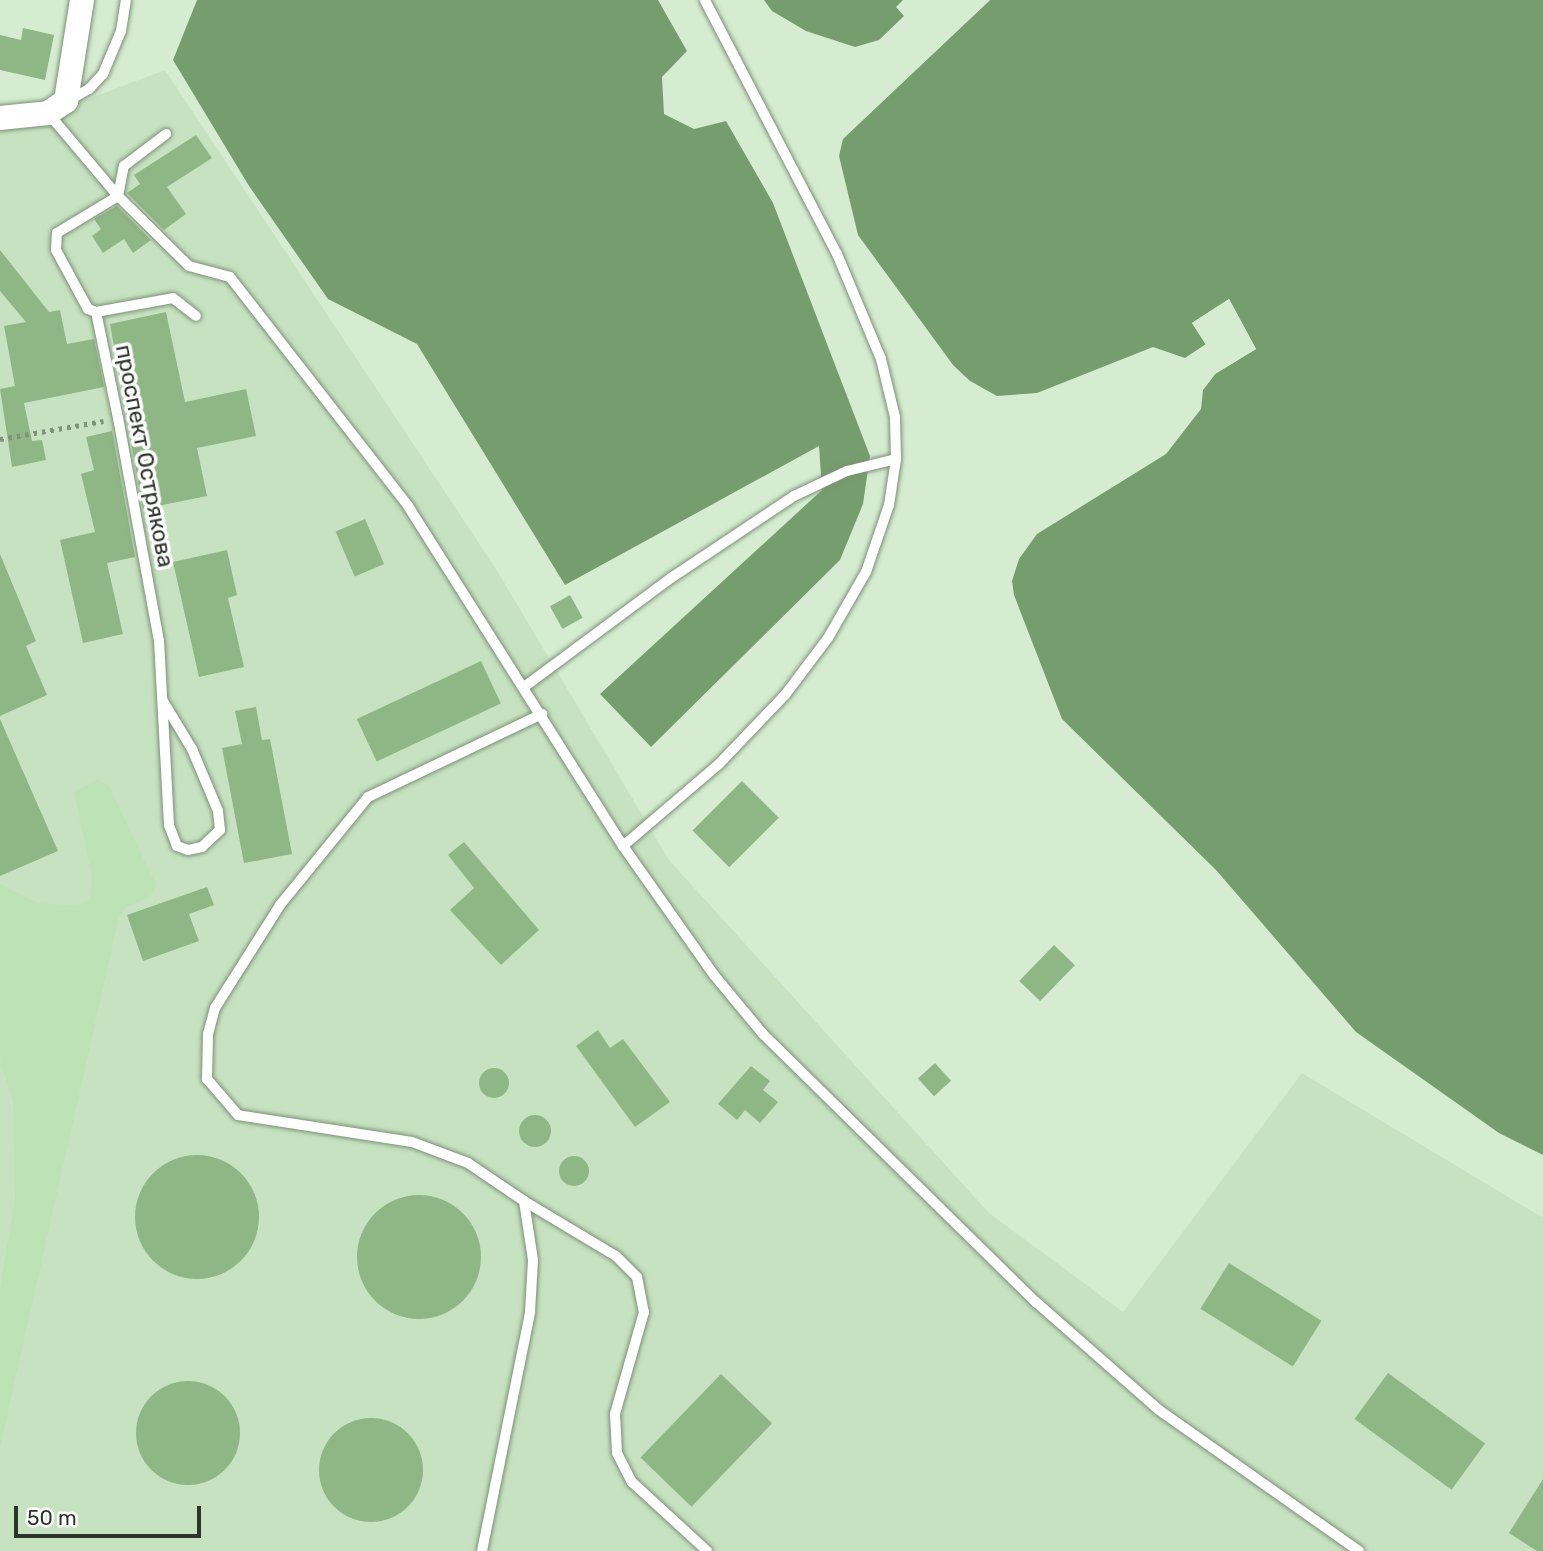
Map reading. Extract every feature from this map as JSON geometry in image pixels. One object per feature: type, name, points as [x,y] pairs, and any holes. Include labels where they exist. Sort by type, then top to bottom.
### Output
[{"type":"street","points":[[0,118],[57,107],[82,0]]},
{"type":"lane","points":[[125,0],[121,32],[103,74],[89,89],[57,107],[118,196],[189,267],[230,277],[408,506],[623,846],[736,1003],[763,1034],[1036,1302],[1159,1409],[1359,1551]]},
{"type":"lane","points":[[623,846],[718,765],[785,695],[828,638],[866,572],[889,505],[896,459],[895,417],[881,359],[837,254],[705,0]]},
{"type":"lane","points":[[118,196],[124,166],[166,134]]},
{"type":"lane","name":"проспект Острякова","points":[[118,196],[57,233],[56,250],[65,272],[88,309],[96,312],[159,641],[169,825],[177,846],[188,850],[201,847],[220,830],[218,811],[192,749],[163,701]]},
{"type":"lane","points":[[96,312],[173,298],[196,316]]},
{"type":"lane","points":[[524,687],[671,578],[794,496],[847,471],[896,459]]},
{"type":"lane","points":[[542,714],[368,797],[281,905],[215,1008],[208,1045],[207,1079],[238,1115],[412,1142],[468,1163],[524,1201],[616,1256],[637,1278],[644,1312],[615,1414],[617,1453],[632,1482],[707,1551]]},
{"type":"lane","points":[[482,1551],[530,1312],[533,1260],[524,1201]]},
{"type":"path","points":[[0,439],[118,418]]},
{"type":"shaded area","points":[[197,0],[658,0],[687,51],[662,77],[664,114],[694,129],[726,121],[773,203],[870,456],[863,504],[840,560],[651,747],[600,694],[822,490],[819,446],[565,585],[417,344],[328,299],[249,186],[173,60]]},
{"type":"shaded area","points":[[764,0],[903,0],[896,7],[904,16],[879,40],[855,47],[806,31],[772,11]]},
{"type":"shaded area","points":[[990,0],[1543,0],[1543,1155],[1499,1133],[1356,1032],[1216,870],[1062,719],[1014,595],[1012,581],[1019,559],[1037,534],[1166,454],[1201,409],[1203,390],[1215,374],[1256,349],[1229,299],[1192,323],[1206,345],[1185,358],[1153,347],[1037,393],[997,396],[970,381],[953,365],[858,235],[839,156],[843,139]]},
{"type":"shaded area","points":[[165,70],[496,569],[669,860],[989,1213],[1123,1312],[1302,1073],[1543,1218],[1543,1551],[0,1551],[0,132]]},
{"type":"shaded area","points":[[98,779],[109,786],[156,885],[150,897],[126,907],[119,917],[0,1447],[0,1288],[15,1200],[13,1101],[0,1060],[0,884],[38,903],[79,906],[90,899],[92,877],[74,792]]},
{"type":"pier","points":[[984,0],[990,0],[856,126],[854,124]]},
{"type":"pier","points":[[1229,299],[1256,349],[1215,374],[1203,390],[1213,372],[1252,348],[1228,304],[1197,324],[1209,346],[1185,358],[1206,344],[1192,323]]},
{"type":"building","points":[[23,28],[54,35],[45,80],[0,70],[0,35],[21,40]]},
{"type":"building","points":[[196,135],[212,158],[167,187],[186,214],[164,230],[127,193],[140,184],[134,175]]},
{"type":"building","points":[[117,206],[151,240],[133,253],[124,239],[103,253],[92,236],[101,229],[94,219]]},
{"type":"building","points":[[0,250],[49,312],[60,310],[67,344],[94,339],[104,387],[24,403],[32,441],[42,440],[46,460],[12,467],[0,389],[15,386],[4,326],[26,322],[0,291]]},
{"type":"building","points":[[166,312],[185,402],[246,389],[256,436],[197,448],[207,496],[143,509],[110,324]]},
{"type":"building","points":[[112,431],[135,557],[107,563],[123,634],[83,643],[60,540],[95,532],[81,474],[94,470],[86,437]]},
{"type":"building","points":[[365,519],[384,564],[355,577],[336,532]]},
{"type":"building","points":[[227,550],[237,595],[228,598],[244,667],[199,677],[173,562]]},
{"type":"building","points":[[0,554],[36,641],[26,646],[47,695],[0,716]]},
{"type":"building","points":[[570,595],[583,618],[562,629],[550,606]]},
{"type":"building","points":[[481,661],[501,704],[377,761],[357,719]]},
{"type":"building","points":[[256,707],[262,740],[270,739],[292,854],[244,863],[222,748],[242,744],[235,711]]},
{"type":"building","points":[[0,719],[58,851],[0,876]]},
{"type":"building","points":[[742,781],[779,818],[729,867],[693,830]]},
{"type":"building","points":[[464,842],[539,930],[501,965],[450,910],[474,888],[448,855]]},
{"type":"building","points":[[207,887],[214,905],[189,914],[199,941],[143,961],[127,915]]},
{"type":"building","points":[[1054,945],[1075,965],[1040,1001],[1019,981]]},
{"type":"building","points":[[598,1030],[610,1048],[623,1039],[670,1102],[635,1127],[576,1046]]},
{"type":"building","points":[[935,1063],[951,1081],[934,1096],[918,1078]]},
{"type":"building","points":[[751,1066],[770,1081],[763,1090],[778,1102],[760,1123],[745,1110],[737,1120],[718,1104]]},
{"type":"building","points":[[494,1068],[505,1072],[509,1083],[505,1094],[494,1098],[483,1094],[479,1083],[483,1072]]},
{"type":"building","points":[[535,1115],[546,1120],[551,1131],[546,1142],[535,1147],[524,1142],[519,1131],[524,1120]]},
{"type":"building","points":[[197,1155],[221,1160],[241,1173],[254,1193],[259,1217],[254,1241],[241,1261],[221,1274],[197,1279],[173,1274],[153,1261],[140,1241],[135,1217],[140,1193],[153,1173],[173,1160]]},
{"type":"building","points":[[574,1156],[585,1160],[589,1171],[585,1182],[574,1186],[563,1182],[559,1171],[563,1160]]},
{"type":"building","points":[[419,1195],[443,1200],[463,1213],[476,1233],[481,1257],[476,1281],[463,1301],[443,1314],[419,1319],[395,1314],[375,1301],[362,1281],[357,1257],[362,1233],[375,1213],[395,1200]]},
{"type":"building","points":[[1229,1263],[1321,1321],[1293,1367],[1200,1309]]},
{"type":"building","points":[[1388,1373],[1485,1444],[1452,1490],[1354,1419]]},
{"type":"building","points":[[721,1374],[772,1423],[691,1507],[640,1457]]},
{"type":"building","points":[[188,1381],[208,1385],[225,1396],[236,1413],[240,1433],[236,1453],[225,1470],[208,1481],[188,1485],[168,1481],[151,1470],[140,1453],[136,1433],[140,1413],[151,1396],[168,1385]]},
{"type":"building","points":[[371,1418],[391,1422],[408,1433],[419,1450],[423,1470],[419,1490],[408,1507],[391,1518],[371,1522],[351,1518],[334,1507],[323,1490],[319,1470],[323,1450],[334,1433],[351,1422]]},
{"type":"building","points":[[1543,1479],[1543,1551],[1537,1551],[1509,1533]]}]
